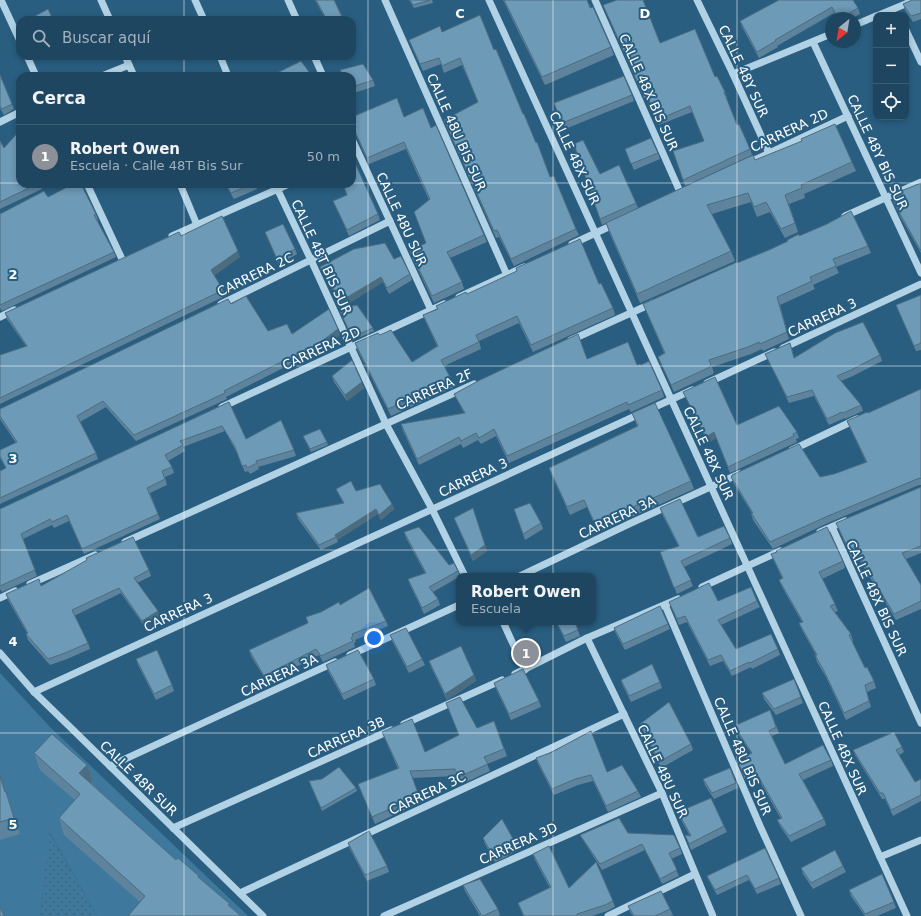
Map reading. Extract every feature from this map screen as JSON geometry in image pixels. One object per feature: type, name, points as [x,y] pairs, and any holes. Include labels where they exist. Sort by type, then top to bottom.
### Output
[{"type":"street","points":[[1,0],[16,32]]},
{"type":"street","points":[[101,0],[108,16]]},
{"type":"street","points":[[195,0],[202,16]]},
{"type":"street","points":[[288,0],[295,16]]},
{"type":"street","name":"CALLE 48U BIS SUR","points":[[385,0],[507,274]]},
{"type":"street","name":"CALLE 48X SUR","points":[[489,0],[907,916]]},
{"type":"street","name":"CALLE 48X BIS SUR","points":[[594,0],[684,192],[674,197]]},
{"type":"street","name":"CALLE 48Y SUR","points":[[698,0],[769,153]]},
{"type":"street","points":[[898,12],[915,0]]},
{"type":"street","points":[[861,22],[873,17]]},
{"type":"street","points":[[909,36],[921,62]]},
{"type":"street","points":[[733,74],[825,37]]},
{"type":"street","name":"CALLE 48Y BIS SUR","points":[[813,42],[921,273]]},
{"type":"street","points":[[29,60],[34,72]]},
{"type":"street","points":[[127,60],[132,72]]},
{"type":"street","points":[[222,60],[226,72]]},
{"type":"street","points":[[316,60],[321,72]]},
{"type":"street","points":[[112,72],[129,65]]},
{"type":"street","points":[[0,122],[16,114]]},
{"type":"street","name":"CARRERA 2D","points":[[742,166],[848,116]]},
{"type":"street","name":"CALLE 48U SUR","points":[[356,154],[390,221],[431,310]]},
{"type":"street","points":[[835,220],[921,182]]},
{"type":"street","points":[[89,188],[126,258],[115,263]]},
{"type":"street","points":[[182,188],[197,225]]},
{"type":"street","points":[[163,240],[274,188]]},
{"type":"street","name":"CALLE 48T BIS SUR","points":[[276,188],[386,424],[432,509],[464,573]]},
{"type":"street","points":[[568,246],[624,220]]},
{"type":"street","name":"CARRERA 2C","points":[[212,308],[390,221]]},
{"type":"street","name":"CARRERA 2D","points":[[214,410],[528,265]]},
{"type":"street","name":"CARRERA 3","points":[[34,692],[921,284]]},
{"type":"street","points":[[567,342],[661,299]]},
{"type":"street","points":[[0,317],[22,307]]},
{"type":"street","name":"CARRERA 2F","points":[[116,545],[480,381]]},
{"type":"street","points":[[784,453],[863,416]]},
{"type":"street","name":"CARRERA 3A","points":[[526,573],[748,470]]},
{"type":"street","points":[[811,537],[852,518]]},
{"type":"street","name":"CALLE 48X BIS SUR","points":[[832,527],[921,722]]},
{"type":"street","name":"CARRERA 3B","points":[[173,828],[525,670],[587,638],[665,605],[790,546]]},
{"type":"street","points":[[0,598],[102,552]]},
{"type":"street","name":"CALLE 48U BIS SUR","points":[[665,605],[760,826],[801,916]]},
{"type":"street","name":"CARRERA 3A","points":[[110,766],[456,606]]},
{"type":"street","points":[[504,625],[525,670]]},
{"type":"street","name":"CALLE 48U SUR","points":[[587,638],[662,793],[713,916]]},
{"type":"street","name":"CALLE 48R SUR","points":[[0,653],[34,692],[263,916]]},
{"type":"street","name":"CARRERA 3C","points":[[240,893],[624,714]]},
{"type":"street","name":"CARRERA 3D","points":[[384,916],[662,793]]},
{"type":"street","points":[[880,857],[921,840]]},
{"type":"street","points":[[608,916],[695,874]]},
{"type":"shaded area","points":[[0,673],[50,727],[248,916],[97,916],[50,833],[40,916],[0,916]]},
{"type":"shaded area","points":[[49,832],[97,916],[40,916]]},
{"type":"building","points":[[316,0],[334,0],[342,16],[325,16]]},
{"type":"building","points":[[410,0],[430,0],[413,5]]},
{"type":"building","points":[[504,0],[587,0],[590,8],[593,7],[611,47],[542,77]]},
{"type":"building","points":[[617,0],[643,0],[660,43],[695,29],[715,77],[717,76],[725,92],[737,125],[739,124],[750,149],[683,180],[673,151],[704,141],[690,106],[657,120],[645,90],[642,92],[603,5]]},
{"type":"building","points":[[779,0],[853,0],[858,8],[851,12],[835,12],[832,7],[757,52],[740,21]]},
{"type":"building","points":[[912,0],[921,0],[921,13],[911,16],[903,4]]},
{"type":"building","points":[[48,9],[51,16],[35,16]]},
{"type":"building","points":[[480,15],[494,50],[496,49],[523,114],[536,143],[537,142],[550,177],[554,176],[576,229],[511,259],[497,230],[494,231],[444,120],[478,102],[460,58],[442,66],[439,58],[420,64],[409,40],[440,26],[442,32]]},
{"type":"building","points":[[301,61],[309,72],[279,72]]},
{"type":"building","points":[[363,64],[373,80],[356,86],[356,72],[341,72],[340,70]]},
{"type":"building","points":[[0,75],[12,104],[2,109],[0,106]]},
{"type":"building","points":[[624,76],[632,95],[562,123],[554,103]]},
{"type":"building","points":[[397,98],[404,117],[423,108],[431,128],[436,125],[484,235],[447,252],[462,282],[432,296],[410,251],[426,243],[414,212],[430,199],[404,142],[367,158],[356,134],[356,115]]},
{"type":"building","points":[[835,124],[852,162],[801,185],[802,188],[785,195],[795,223],[781,229],[766,202],[754,207],[748,193],[707,205],[731,251],[637,294],[606,223],[753,155],[755,160],[802,141],[801,139]]},
{"type":"building","points":[[16,134],[16,188],[29,188],[0,202],[0,141],[4,148]]},
{"type":"building","points":[[651,138],[658,153],[631,164],[625,149]]},
{"type":"building","points":[[583,140],[600,174],[619,165],[636,203],[600,219],[574,144]]},
{"type":"building","points":[[356,165],[378,214],[347,230],[333,201],[347,195],[344,188],[356,188]]},
{"type":"building","points":[[921,183],[921,251],[891,195]]},
{"type":"building","points":[[65,188],[83,188],[96,214],[94,215],[114,252],[0,305],[0,214],[44,191],[48,197]]},
{"type":"building","points":[[228,188],[243,188],[231,193]]},
{"type":"building","points":[[851,211],[868,246],[833,259],[836,266],[810,277],[812,281],[777,297],[787,332],[760,344],[759,342],[709,360],[711,365],[710,367],[671,385],[658,357],[665,353],[643,304],[737,262],[769,250],[799,234],[799,236],[827,224]]},
{"type":"building","points":[[222,216],[238,251],[211,270],[223,290],[0,398],[0,355],[27,346],[5,313],[179,232],[181,236]]},
{"type":"building","points":[[283,224],[295,249],[277,259],[265,232]]},
{"type":"building","points":[[580,239],[599,284],[601,283],[613,308],[531,345],[517,316],[476,335],[479,342],[441,360],[452,381],[388,409],[355,343],[378,333],[380,335],[391,330],[412,362],[438,346],[423,315],[438,309],[436,306],[466,292],[467,294],[517,271],[516,268]]},
{"type":"building","points":[[385,243],[394,259],[401,256],[410,274],[387,288],[381,277],[341,301],[320,267],[354,249]]},
{"type":"building","points":[[921,295],[921,343],[914,346],[896,305]]},
{"type":"building","points":[[246,296],[268,331],[287,324],[292,334],[329,309],[338,329],[318,344],[288,361],[287,359],[224,391],[225,393],[134,435],[103,401],[77,416],[96,453],[0,498],[0,471],[6,468],[0,456],[0,450],[17,442],[0,416],[0,409],[228,299],[231,304]]},
{"type":"building","points":[[357,305],[373,328],[352,337],[339,309]]},
{"type":"building","points":[[863,322],[880,355],[837,376],[861,405],[827,419],[812,390],[787,397],[765,354],[790,343],[794,358],[835,333]]},
{"type":"building","points":[[578,334],[587,359],[628,342],[637,365],[641,365],[649,361],[662,390],[628,405],[627,402],[507,456],[494,429],[479,438],[476,433],[461,441],[459,437],[417,459],[401,424],[465,413],[454,394],[480,380]]},
{"type":"building","points":[[352,360],[362,382],[345,395],[332,376]]},
{"type":"building","points":[[715,377],[737,425],[779,406],[797,432],[793,434],[794,436],[728,467],[714,432],[706,437],[683,392]]},
{"type":"building","points":[[921,389],[921,479],[917,479],[828,516],[770,542],[751,513],[753,513],[731,477],[732,475],[799,444],[820,477],[834,474],[867,462],[847,421]]},
{"type":"building","points":[[229,402],[246,439],[281,420],[294,450],[256,461],[257,463],[247,468],[246,465],[242,466],[235,447],[222,426],[180,441],[183,445],[165,455],[172,467],[162,471],[165,479],[147,488],[158,514],[82,549],[67,515],[52,522],[50,519],[21,534],[35,570],[0,586],[0,509]]},
{"type":"building","points":[[655,403],[691,481],[595,524],[584,500],[567,507],[549,468],[638,426],[632,413]]},
{"type":"building","points":[[320,429],[327,442],[310,449],[303,436]]},
{"type":"building","points":[[351,481],[356,491],[380,484],[392,504],[379,515],[376,509],[335,535],[336,537],[319,545],[296,513],[344,503],[336,489]]},
{"type":"building","points":[[921,487],[921,546],[902,553],[921,585],[921,601],[894,614],[858,554],[852,557],[836,523]]},
{"type":"building","points":[[680,499],[698,537],[724,526],[730,538],[681,561],[691,580],[674,588],[660,552],[679,546],[660,508]]},
{"type":"building","points":[[530,503],[541,523],[523,534],[514,509]]},
{"type":"building","points":[[473,508],[485,545],[471,555],[454,518]]},
{"type":"building","points":[[419,527],[449,565],[454,563],[458,571],[429,587],[438,599],[422,608],[408,579],[426,573],[404,532]]},
{"type":"building","points":[[827,527],[843,561],[819,572],[835,604],[830,606],[851,634],[849,635],[865,668],[867,667],[874,681],[865,685],[869,701],[844,713],[815,655],[817,655],[799,623],[803,622],[779,580],[783,578],[771,554]]},
{"type":"building","points":[[133,537],[149,570],[134,578],[158,611],[142,621],[119,588],[72,610],[88,643],[48,659],[26,634],[28,633],[6,594],[39,579],[41,586],[87,560],[86,558]]},
{"type":"building","points":[[709,583],[718,601],[751,587],[757,601],[718,620],[736,649],[771,634],[778,649],[730,671],[721,655],[708,660],[685,616],[677,619],[669,602]]},
{"type":"building","points":[[369,588],[386,621],[352,634],[353,636],[351,638],[353,641],[321,656],[316,649],[264,676],[249,650],[308,623],[306,617],[321,612],[339,602],[340,605]]},
{"type":"building","points":[[660,606],[668,624],[623,644],[614,628]]},
{"type":"building","points":[[558,625],[576,625],[578,630],[564,636]]},
{"type":"building","points":[[406,628],[422,659],[407,667],[390,635]]},
{"type":"building","points":[[461,646],[474,675],[445,694],[429,661]]},
{"type":"building","points":[[157,650],[172,685],[154,694],[136,659]]},
{"type":"building","points":[[358,650],[374,679],[342,694],[326,665]]},
{"type":"building","points":[[652,664],[660,682],[629,696],[621,680]]},
{"type":"building","points":[[523,669],[539,701],[509,714],[494,683]]},
{"type":"building","points":[[794,679],[801,697],[774,709],[762,693]]},
{"type":"building","points":[[460,697],[477,728],[494,721],[504,749],[484,757],[488,764],[459,777],[455,769],[410,771],[419,796],[372,817],[358,784],[399,768],[382,732],[412,719],[425,752],[459,735],[446,703]]},
{"type":"building","points":[[669,702],[691,744],[659,762],[640,724]]},
{"type":"building","points":[[770,710],[776,727],[769,731],[785,764],[823,745],[831,760],[799,774],[824,819],[789,836],[777,820],[782,818],[757,774],[745,779],[739,764],[747,760],[745,757],[752,753],[734,726]]},
{"type":"building","points":[[591,731],[607,772],[622,765],[638,791],[606,806],[591,775],[575,779],[552,789],[536,758],[550,753]]},
{"type":"building","points":[[894,732],[902,747],[896,750],[915,782],[921,779],[921,795],[891,810],[883,793],[880,793],[853,750]]},
{"type":"building","points":[[52,734],[87,765],[79,773],[176,860],[178,858],[199,876],[198,877],[230,904],[228,905],[241,916],[128,916],[145,896],[59,818],[80,794],[34,753]]},
{"type":"building","points":[[339,767],[356,788],[321,808],[309,781],[322,779]]},
{"type":"building","points":[[730,768],[736,783],[712,793],[703,779]]},
{"type":"building","points":[[0,776],[14,818],[0,822]]},
{"type":"building","points":[[711,798],[724,826],[689,844],[685,835],[691,836],[678,812]]},
{"type":"building","points":[[619,818],[628,833],[674,835],[680,848],[669,853],[677,870],[660,879],[642,844],[600,864],[580,835]]},
{"type":"building","points":[[502,819],[516,844],[493,856],[483,838]]},
{"type":"building","points":[[369,831],[387,866],[365,875],[348,843]]},
{"type":"building","points":[[549,846],[569,888],[596,862],[613,901],[577,914],[577,916],[524,916],[518,903],[551,887],[533,854]]},
{"type":"building","points":[[765,848],[779,878],[755,889],[747,875],[715,890],[707,876]]},
{"type":"building","points":[[835,850],[843,866],[811,883],[801,868]]},
{"type":"building","points":[[882,874],[894,902],[865,914],[849,890]]},
{"type":"building","points":[[480,879],[498,909],[483,916],[463,885]]},
{"type":"building","points":[[661,891],[670,909],[655,916],[634,916],[628,906]]},
{"type":"building","points":[[0,907],[4,916],[0,916]]},
{"type":"place","name":"Robert Owen","points":[[526,653]]}]
